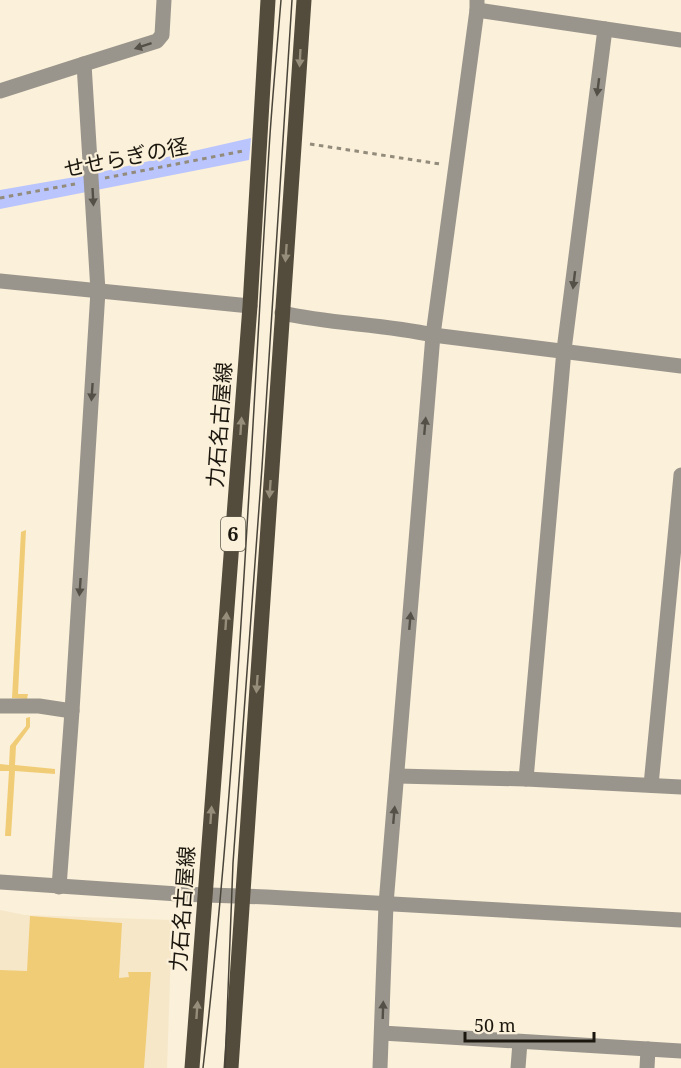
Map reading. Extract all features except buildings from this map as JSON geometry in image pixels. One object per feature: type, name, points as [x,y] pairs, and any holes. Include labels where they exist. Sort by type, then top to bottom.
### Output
[{"type":"main road","name":"力石名古屋線","points":[[192,1068],[250,306],[268,0]]},
{"type":"main road","name":"6","points":[[231,1068],[304,0]]},
{"type":"street","points":[[0,91],[157,41],[162,35],[164,0]]},
{"type":"street","points":[[380,1068],[386,904],[433,335],[477,5],[605,29],[681,40]]},
{"type":"street","points":[[526,779],[564,350],[605,29]]},
{"type":"street","points":[[59,887],[98,291],[84,64]]},
{"type":"street","points":[[0,282],[250,306]]},
{"type":"street","points":[[282,313],[303,318],[681,366]]},
{"type":"street","points":[[651,785],[681,475]]},
{"type":"street","points":[[0,706],[39,706],[72,711]]},
{"type":"street","points":[[397,776],[526,779],[681,787]]},
{"type":"street","points":[[0,882],[681,920]]},
{"type":"street","points":[[382,1033],[681,1051]]},
{"type":"street","points":[[518,1068],[520,1042]]},
{"type":"street","points":[[647,1068],[648,1050]]},
{"type":"path","points":[[308,144],[455,166]]},
{"type":"path","name":"せせらぎの径","points":[[0,198],[258,147]]},
{"type":"shaded area","points":[[251,138],[249,160],[0,209],[0,190],[92,174]]},
{"type":"shaded area","points":[[0,910],[25,915],[172,920],[167,1068],[0,1068]]},
{"type":"tram line","points":[[203,1068],[234,724],[269,150],[281,0]]},
{"type":"tram line","points":[[225,1068],[233,863],[262,467],[292,0]]}]
